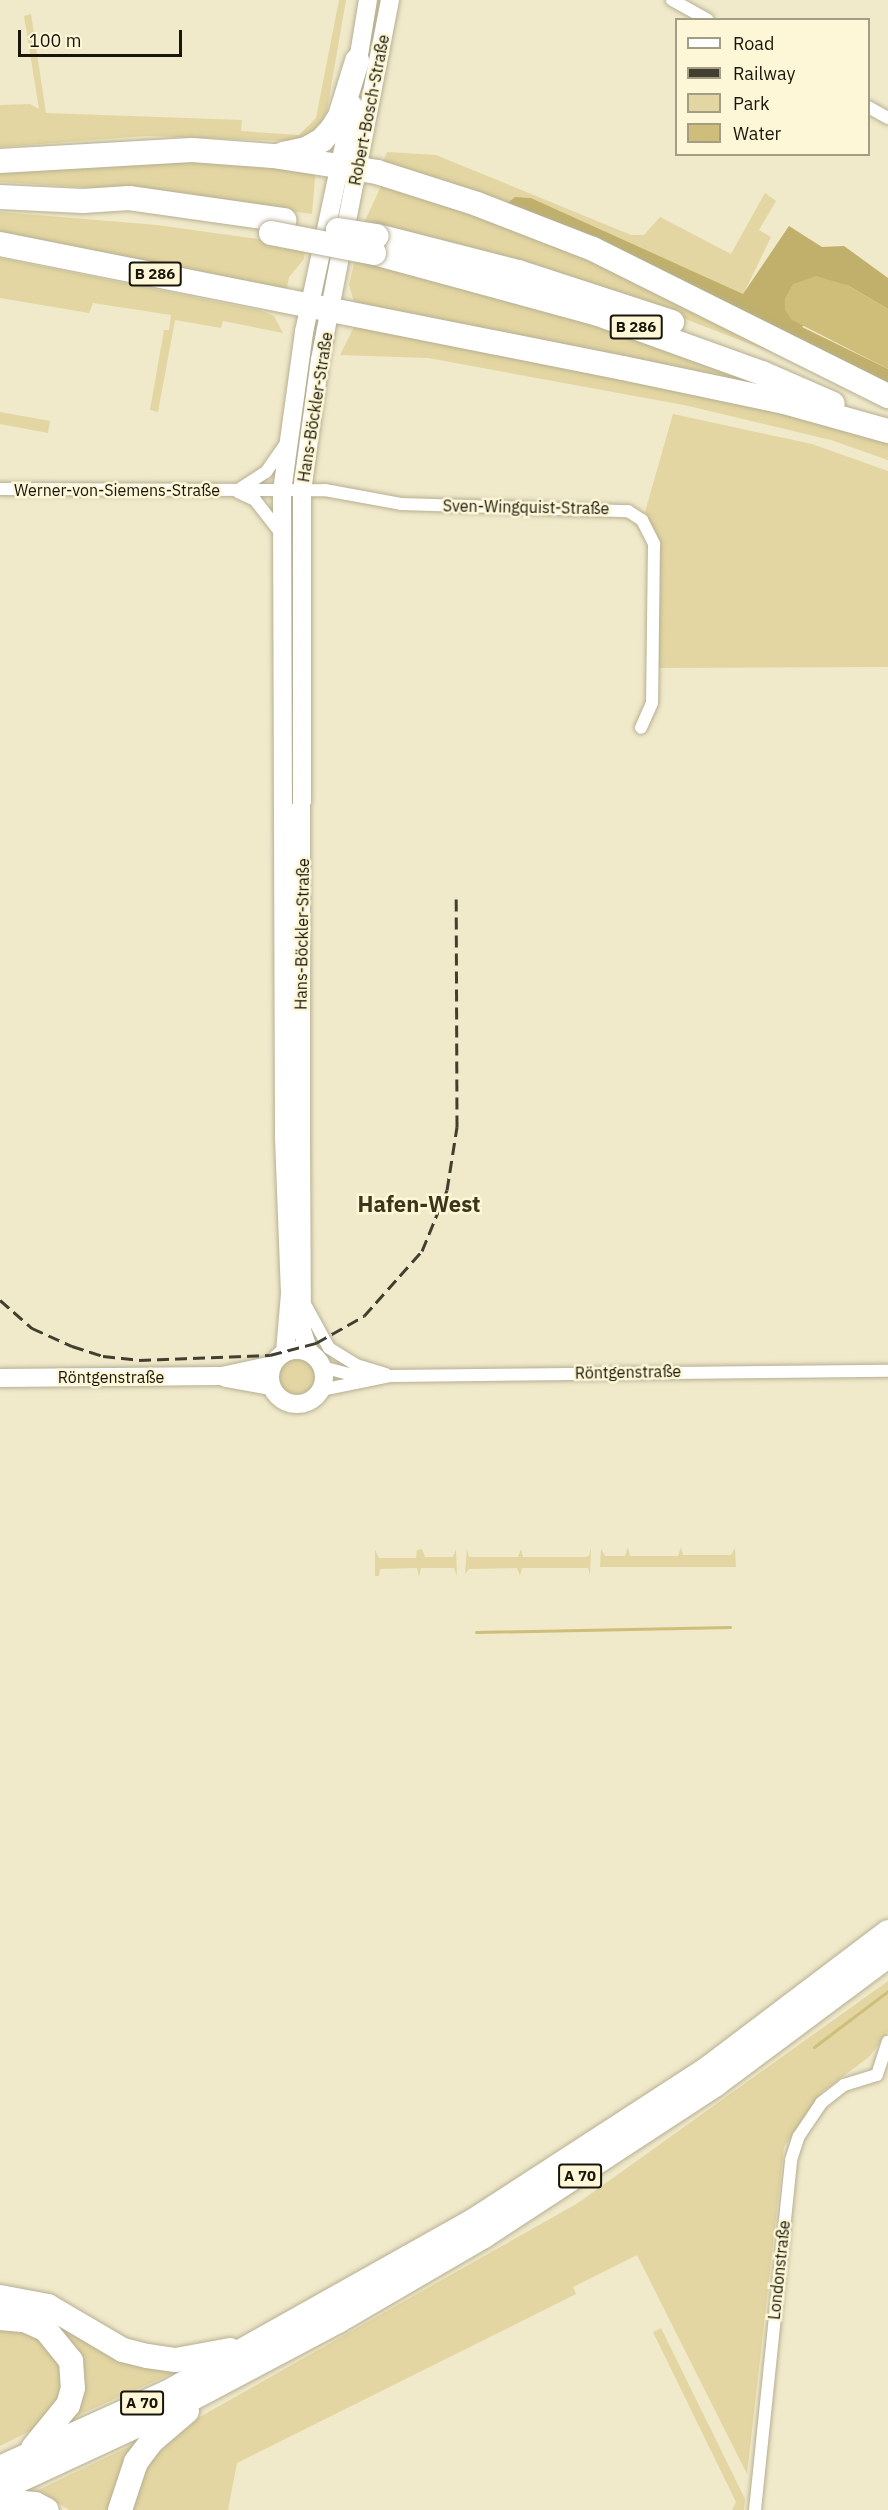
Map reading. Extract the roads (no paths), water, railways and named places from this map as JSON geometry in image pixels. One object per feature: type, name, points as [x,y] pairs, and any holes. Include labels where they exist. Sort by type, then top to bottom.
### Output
[{"type":"highway","points":[[273,156],[306,149],[322,140],[340,116],[357,61]]},
{"type":"highway","points":[[0,161],[141,151],[273,156],[349,167],[477,204],[593,249],[888,396]]},
{"type":"highway","name":"B 286","points":[[0,197],[83,201],[128,214],[277,227],[496,266],[606,299],[763,356],[888,410]]},
{"type":"highway","name":"B 286","points":[[0,244],[320,307]]},
{"type":"highway","name":"B 286","points":[[376,245],[671,339],[762,373],[888,431]]},
{"type":"highway","points":[[320,307],[784,402],[888,431]]},
{"type":"highway","name":"A 70","points":[[10,2464],[168,2392],[473,2222],[602,2140],[707,2069],[888,1932]]},
{"type":"highway","name":"A 70","points":[[0,2489],[222,2382],[396,2288],[555,2192],[716,2085],[888,1956]]},
{"type":"highway","points":[[0,2297],[48,2306],[102,2339],[147,2356],[176,2360],[261,2342]]},
{"type":"highway","points":[[0,2318],[25,2320],[46,2330],[63,2349],[73,2374],[69,2405],[44,2438],[10,2464]]},
{"type":"highway","points":[[120,2510],[127,2482],[152,2441],[222,2382]]},
{"type":"highway","points":[[0,2501],[35,2504],[47,2510]]},
{"type":"street","name":"Robert-Bosch-Straße","points":[[347,219],[357,61],[368,0]]},
{"type":"street","name":"Robert-Bosch-Straße","points":[[330,210],[349,167],[390,0]]},
{"type":"street","points":[[672,0],[704,18]]},
{"type":"street","points":[[870,108],[888,118]]},
{"type":"street","name":"Hans-Böckler-Straße","points":[[279,1358],[290,1294],[294,1209],[285,815],[302,490],[330,210]]},
{"type":"street","name":"Hans-Böckler-Straße","points":[[292,1054],[303,815],[294,633],[283,537],[282,490],[286,444],[320,307],[347,219]]},
{"type":"street","name":"Hans-Böckler-Straße","points":[[234,490],[259,479],[286,444]]},
{"type":"street","name":"Werner-von-Siemens-Straße","points":[[0,489],[302,490]]},
{"type":"street","name":"Werner-von-Siemens-Straße","points":[[234,490],[255,500],[283,537]]},
{"type":"street","name":"Sven-Wingquist-Straße","points":[[302,490],[325,490],[401,504],[571,507],[621,510],[636,515],[648,527],[654,544],[652,703],[641,728]]},
{"type":"street","points":[[285,815],[303,815]]},
{"type":"street","name":"Hans-Böckler-Straße","points":[[294,1209],[303,1294],[302,1330],[309,1352]]},
{"type":"street","points":[[303,1294],[314,1326],[329,1348],[356,1365],[390,1376]]},
{"type":"street","points":[[309,1352],[322,1367],[321,1390],[307,1402],[298,1404],[282,1400],[272,1386],[279,1358],[309,1352]]},
{"type":"street","name":"Röntgenstraße","points":[[222,1377],[279,1358]]},
{"type":"street","name":"Röntgenstraße","points":[[322,1367],[368,1379]]},
{"type":"street","name":"Röntgenstraße","points":[[321,1390],[390,1376],[888,1371]]},
{"type":"street","name":"Röntgenstraße","points":[[0,1378],[222,1377],[272,1386]]},
{"type":"street","name":"Londonstraße","points":[[755,2510],[791,2160],[799,2136],[821,2103],[851,2081],[877,2075],[888,2042]]},
{"type":"water","points":[[816,276],[847,285],[888,309],[888,369],[792,320],[785,310],[785,298],[793,284]]},
{"type":"waterway","points":[[476,1632],[730,1627]]},
{"type":"waterway","points":[[814,2047],[888,1991]]},
{"type":"railway","points":[[0,1300],[32,1328],[72,1346],[103,1356],[139,1360],[270,1355],[316,1343],[364,1316],[422,1251],[447,1190],[457,1127],[456,893]]},
{"type":"district","name":"Hafen-West","points":[[419,1204]]}]
